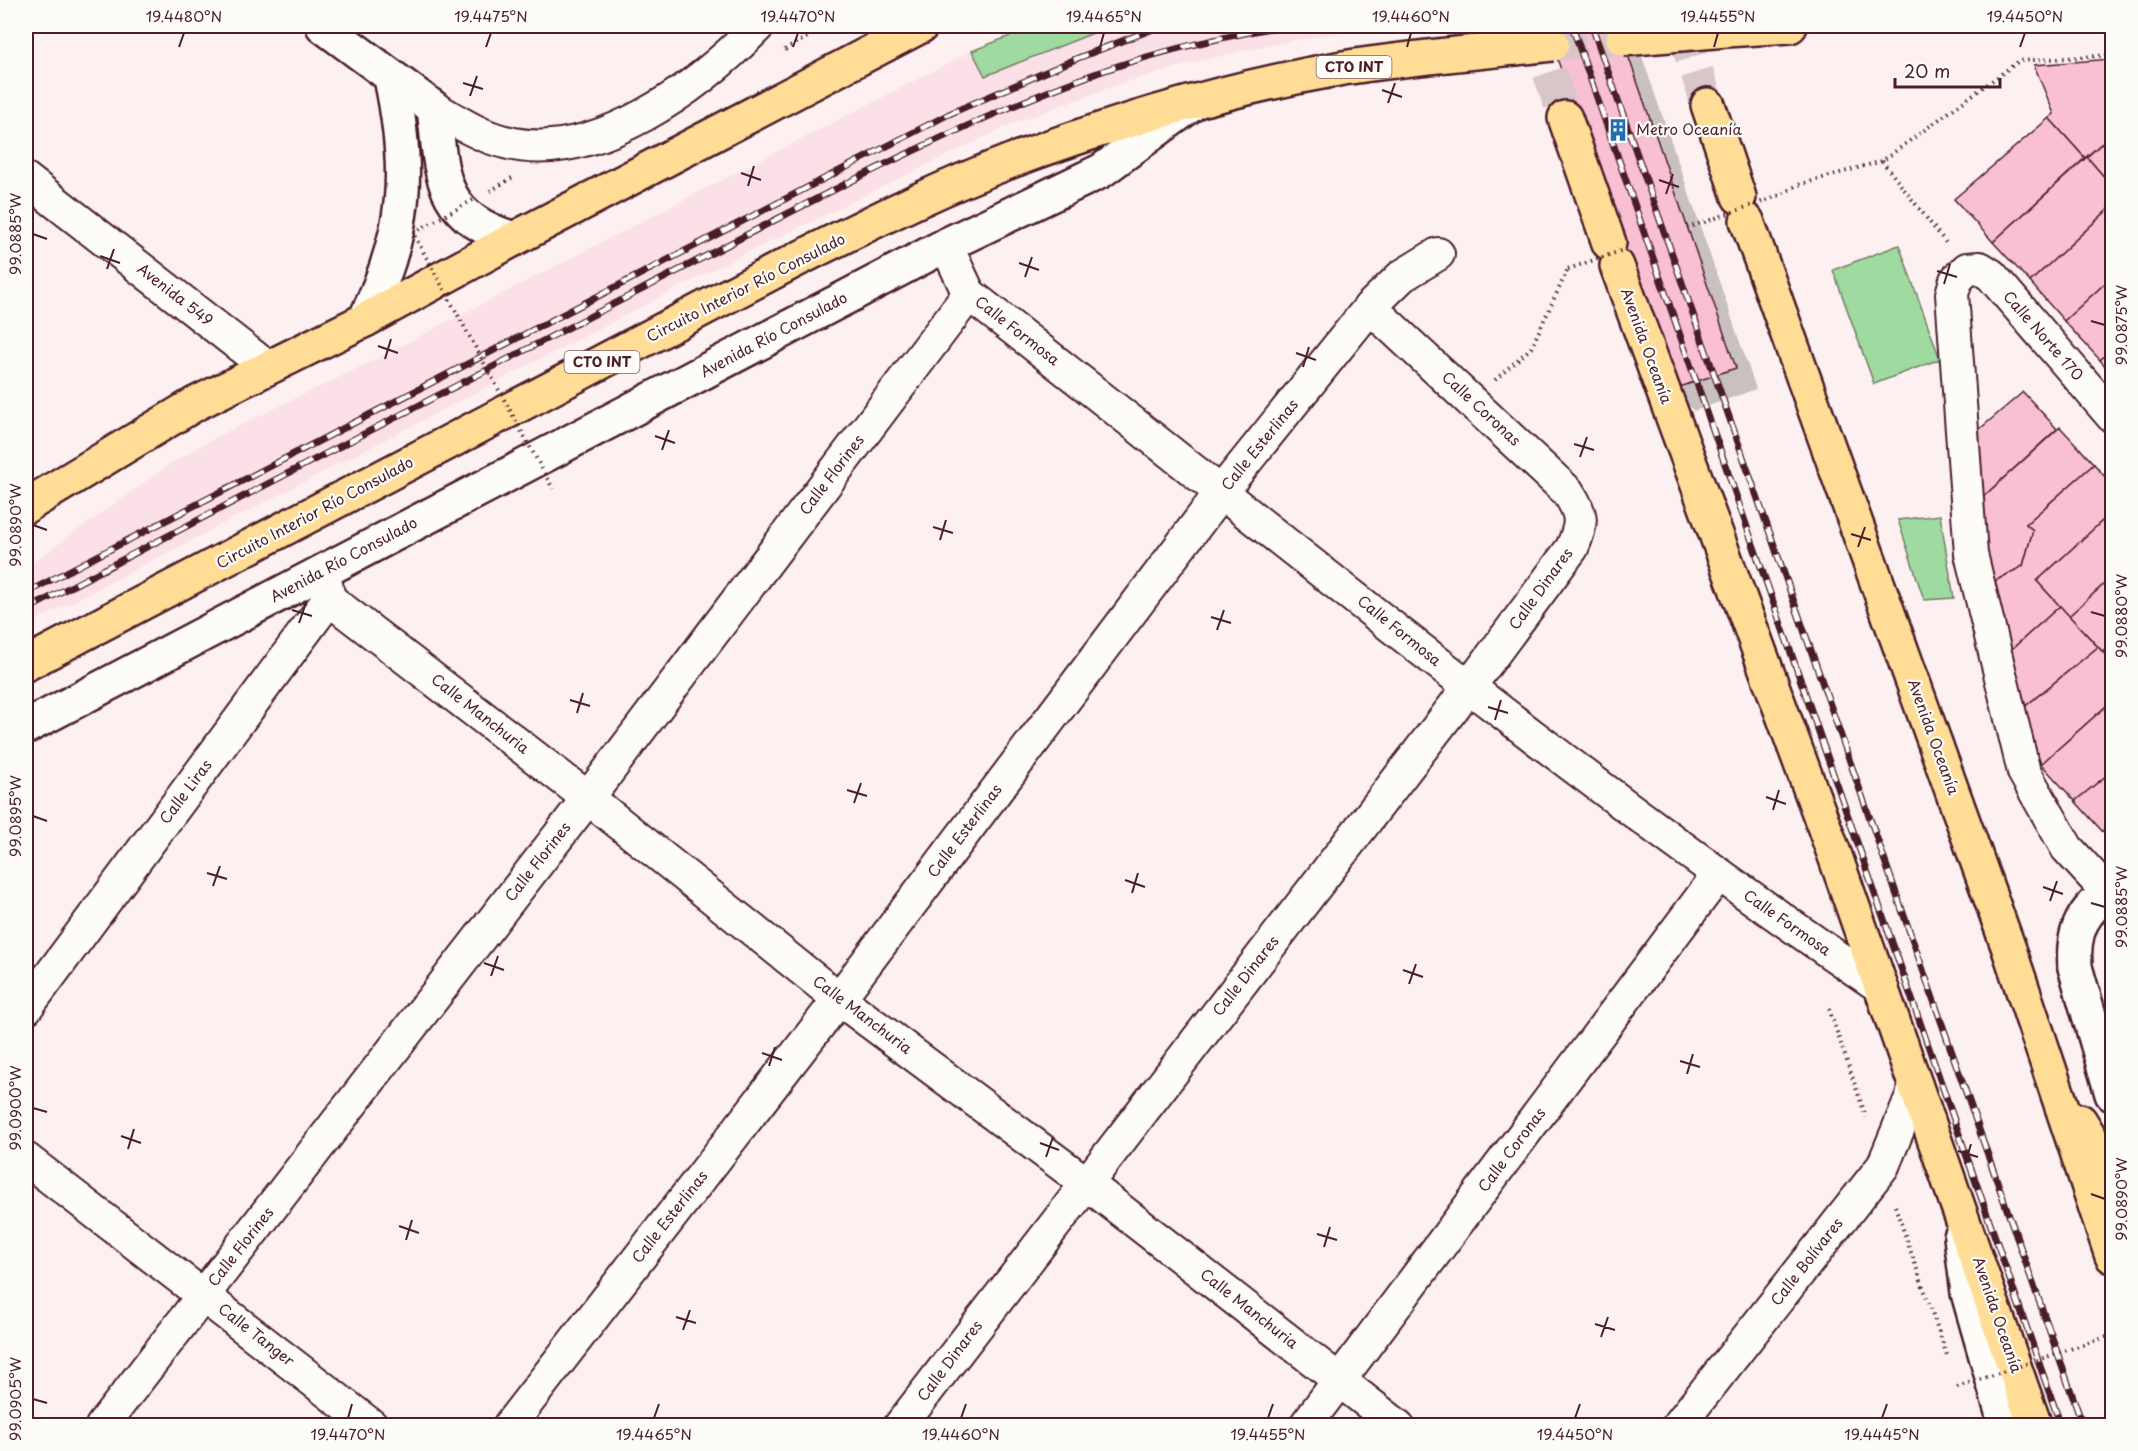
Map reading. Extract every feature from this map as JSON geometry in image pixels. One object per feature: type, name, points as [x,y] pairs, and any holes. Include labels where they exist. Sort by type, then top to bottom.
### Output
[{"type":"highway","points":[[28,501],[195,404],[365,320],[514,238],[921,26]]},
{"type":"highway","points":[[1623,39],[1790,26]]},
{"type":"highway","name":"Avenida Río Consulado","points":[[1196,101],[1343,68],[1552,44]]},
{"type":"highway","name":"Circuito Interior Río Consulado","points":[[26,664],[796,260],[914,202],[1010,162],[1196,101]]},
{"type":"highway","name":"Avenida Oceanía","points":[[1708,105],[1743,209],[2009,949],[2112,1256]]},
{"type":"highway","name":"Avenida Oceanía","points":[[1565,118],[1882,988],[2036,1425]]},
{"type":"highway","points":[[2050,1070],[2112,1173]]},
{"type":"main road","points":[[323,26],[434,108],[444,185],[451,199],[479,225],[514,238]]},
{"type":"main road","points":[[365,320],[383,283],[400,221],[404,189],[401,125],[391,78]]},
{"type":"main road","name":"Avenida Río Consulado","points":[[26,727],[326,585],[946,245],[1101,171],[1196,101]]},
{"type":"main road","points":[[2111,893],[2081,921],[2073,943],[2075,967],[2112,1094]]},
{"type":"main road","name":"Avenida Oceanía","points":[[1958,1205],[1968,1293],[2006,1425]]},
{"type":"street","points":[[434,108],[473,130],[505,142],[557,145],[584,140],[646,113],[678,93],[710,71],[758,26]]},
{"type":"street","name":"Avenida 549","points":[[26,179],[267,367]]},
{"type":"street","name":"Calle Formosa","points":[[946,245],[969,294],[1469,687],[1718,875],[1882,988]]},
{"type":"street","name":"Calle Esterlinas","points":[[509,1425],[839,999],[1222,491],[1370,307],[1402,276],[1438,254]]},
{"type":"street","name":"Calle Norte 170","points":[[1967,269],[1980,268],[1991,275],[2112,416]]},
{"type":"street","points":[[1967,269],[1956,280],[1952,294],[1971,554],[2024,772],[2067,849],[2111,893]]},
{"type":"street","name":"Calle Florines","points":[[102,1425],[588,798],[969,294]]},
{"type":"street","name":"Calle Coronas","points":[[1370,307],[1568,492],[1581,519]]},
{"type":"street","name":"Calle Dinares","points":[[900,1425],[1469,687],[1572,548],[1581,519]]},
{"type":"street","name":"Calle Manchuria","points":[[326,585],[839,999],[1086,1182],[1398,1425]]},
{"type":"street","name":"Calle Liras","points":[[26,1008],[326,585]]},
{"type":"street","name":"Calle Coronas","points":[[1305,1425],[1718,875]]},
{"type":"street","name":"Calle Bolívares","points":[[1678,1425],[1883,1166],[1916,1086]]},
{"type":"street","name":"Calle Tanger","points":[[26,1159],[372,1425]]},
{"type":"path","points":[[1687,228],[1778,196],[1798,185],[1882,161],[2019,61],[2112,55]]},
{"type":"path","points":[[1882,161],[1967,269]]},
{"type":"path","points":[[513,178],[413,233],[554,489]]},
{"type":"path","points":[[1472,400],[1531,348],[1568,269],[1616,253]]},
{"type":"path","points":[[1829,1009],[1868,1120]]},
{"type":"path","points":[[1893,1198],[1950,1366]]},
{"type":"path","points":[[1954,1377],[1957,1387],[2112,1335]]},
{"type":"shaded area","points":[[1111,26],[1382,26],[1273,44],[1196,62],[1116,85],[1007,126],[716,268],[26,626],[26,567],[173,462],[220,435],[362,366],[972,51],[985,76]]},
{"type":"green space","points":[[1035,26],[1111,26],[985,76],[972,51]]},
{"type":"green space","points":[[1899,245],[1940,359],[1874,384],[1833,270]]},
{"type":"green space","points":[[1940,515],[1954,598],[1924,600],[1898,520]]},
{"type":"building","points":[[1479,26],[1566,26],[1480,34]]},
{"type":"building","name":"Metro Oceanía","points":[[1546,26],[1618,26],[1736,368],[1671,390]]},
{"type":"building","points":[[2112,59],[2112,134],[2085,158],[2049,118],[2054,114],[2034,65]]},
{"type":"building","points":[[2049,118],[2085,158],[1993,242],[1954,199]]},
{"type":"building","points":[[2112,134],[2112,186],[2087,157]]},
{"type":"building","points":[[2087,157],[2112,186],[2112,206],[2030,282],[1993,242]]},
{"type":"building","points":[[2112,206],[2112,277],[2064,321],[2030,282]]},
{"type":"building","points":[[2112,277],[2112,349],[2100,360],[2064,321]]},
{"type":"building","points":[[2112,349],[2112,374],[2100,360]]},
{"type":"building","points":[[2023,392],[2057,429],[1972,507],[1968,439]]},
{"type":"building","points":[[2060,427],[2094,464],[2026,524],[2033,530],[2023,566],[1982,588],[1972,507]]},
{"type":"building","points":[[2094,464],[2112,485],[2112,512],[2037,581],[2060,606],[2004,656],[1982,588],[2023,566],[2033,530],[2026,524]]},
{"type":"building","points":[[2112,512],[2112,577],[2069,616],[2037,581]]},
{"type":"building","points":[[2112,577],[2112,643],[2103,652],[2069,616]]},
{"type":"building","points":[[2060,606],[2098,647],[2022,709],[2004,656]]},
{"type":"building","points":[[2112,643],[2112,662],[2103,652]]},
{"type":"building","points":[[2098,647],[2112,662],[2112,701],[2041,764],[2022,709]]},
{"type":"building","points":[[2112,701],[2112,771],[2075,801],[2041,764]]},
{"type":"building","points":[[2112,771],[2112,842],[2075,801]]},
{"type":"tunnel","points":[[1533,26],[1565,118]]},
{"type":"tunnel","points":[[1681,26],[1708,105]]},
{"type":"tunnel","points":[[1552,44],[1623,39]]},
{"type":"railway","points":[[26,593],[949,114],[1078,58],[1161,26]]},
{"type":"railway","points":[[26,610],[804,205],[916,150],[1029,99],[1110,68],[1183,47],[1282,26]]},
{"type":"railway","points":[[1572,26],[2061,1426]]},
{"type":"railway","points":[[1592,26],[2083,1426]]},
{"type":"place","name":"Metro Oceanía","points":[[1618,130]]}]
